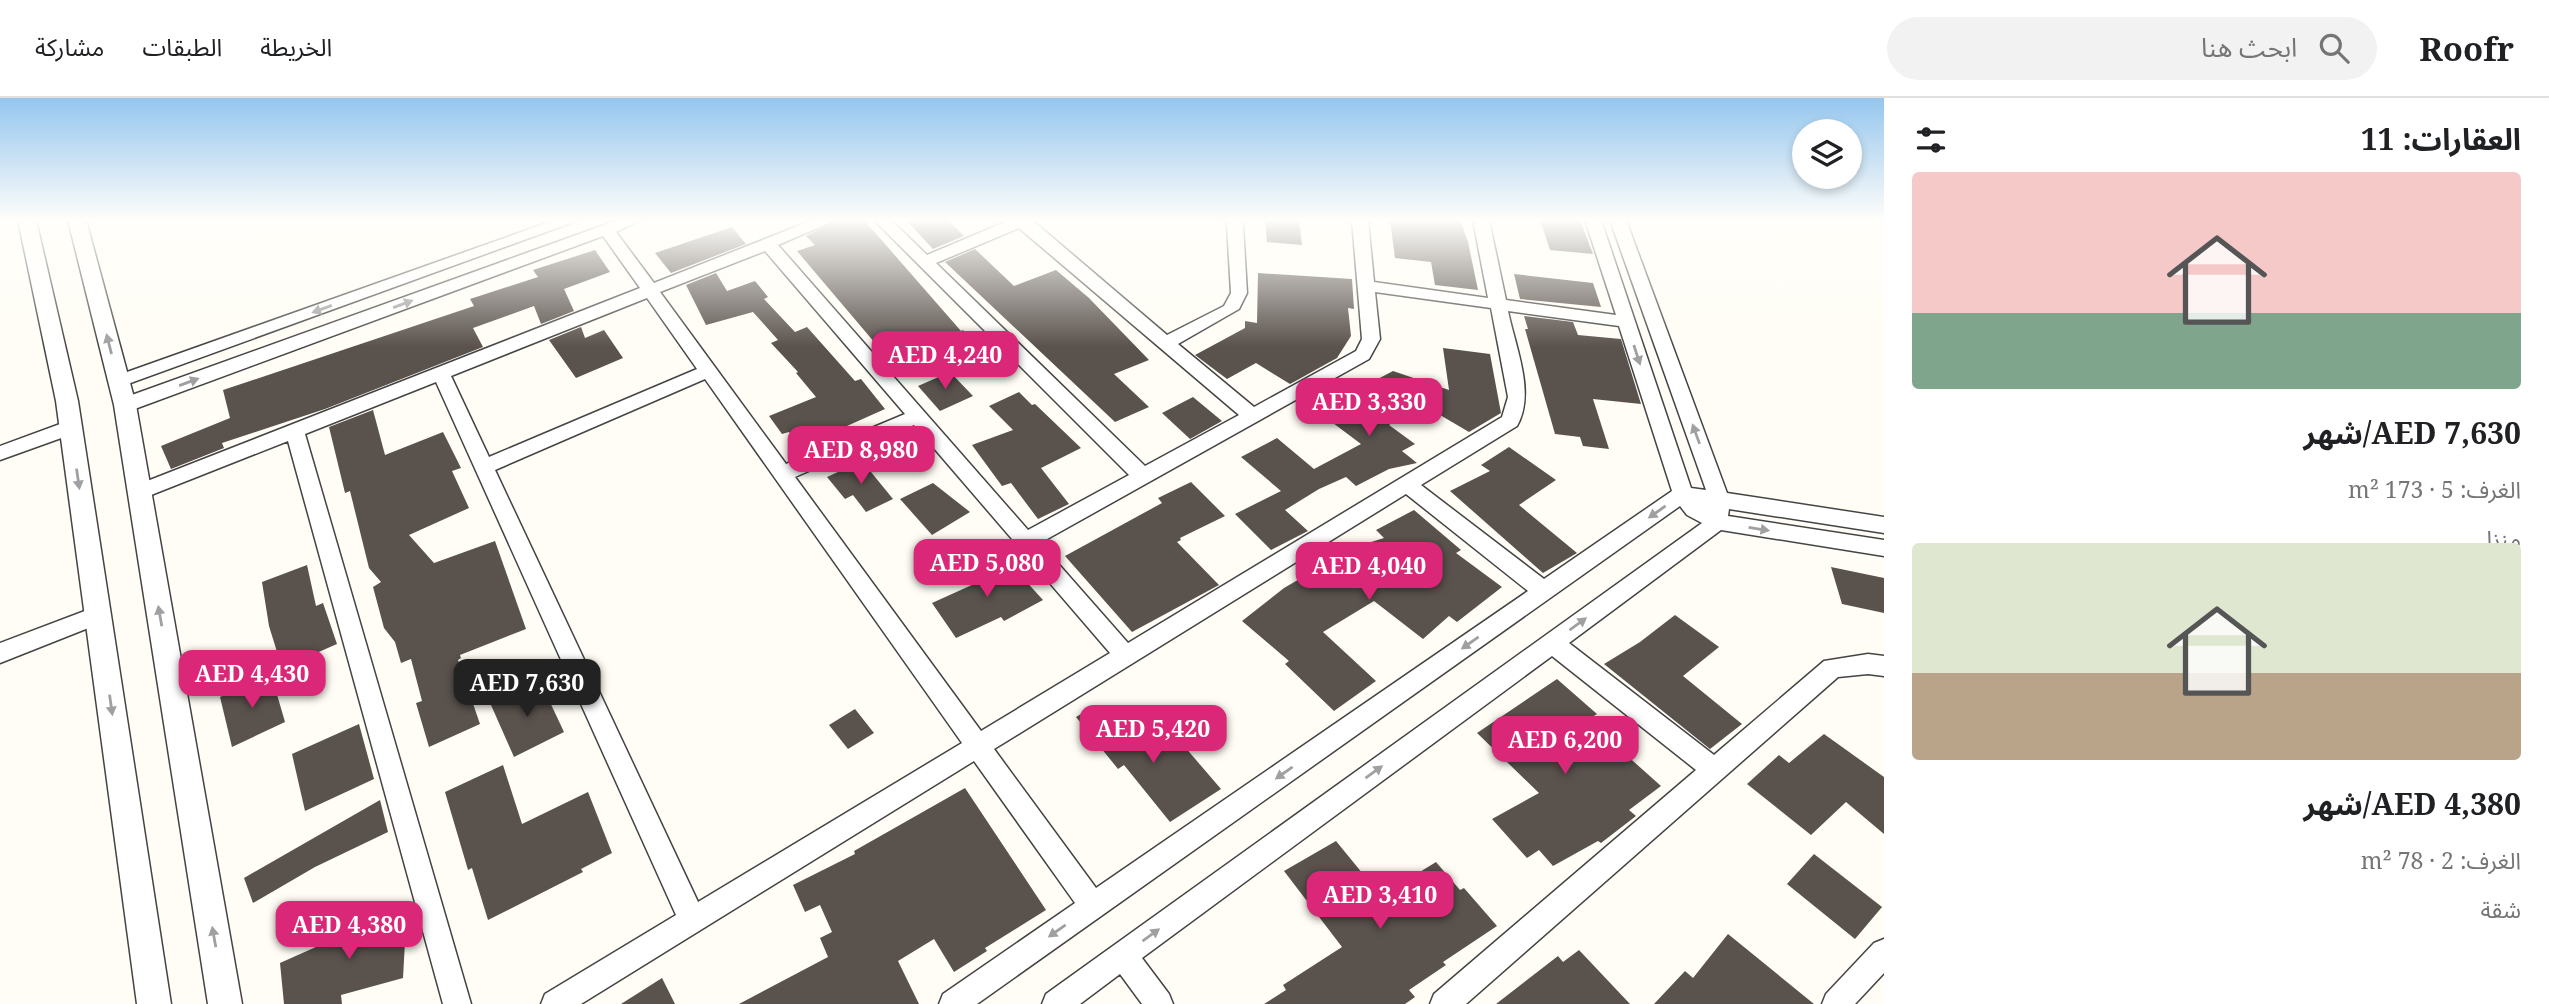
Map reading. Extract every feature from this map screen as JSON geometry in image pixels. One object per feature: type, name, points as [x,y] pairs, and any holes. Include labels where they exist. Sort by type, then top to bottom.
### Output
[{"type":"street","points":[[36,262],[71,427],[153,1004]]},
{"type":"street","points":[[88,262],[122,393],[225,1004]]},
{"type":"street","points":[[122,393],[461,262]]},
{"type":"street","points":[[122,393],[511,262]]},
{"type":"street","points":[[631,262],[1093,906]]},
{"type":"street","points":[[139,492],[722,262]]},
{"type":"street","points":[[784,262],[1125,655]]},
{"type":"street","points":[[925,262],[1143,476]]},
{"type":"street","points":[[1071,262],[1253,416]]},
{"type":"street","points":[[1166,343],[1231,309],[1239,293],[1237,262]]},
{"type":"street","points":[[1025,541],[1363,355],[1371,339],[1364,262]]},
{"type":"street","points":[[555,1004],[1510,421],[1517,397],[1489,262]]},
{"type":"street","points":[[1607,262],[1683,494],[1718,510],[1884,548]]},
{"type":"street","points":[[1633,262],[1718,510]]},
{"type":"street","points":[[1366,286],[1627,323]]},
{"type":"street","points":[[484,467],[708,370]]},
{"type":"street","points":[[441,373],[692,920]]},
{"type":"street","points":[[783,474],[917,415]]},
{"type":"street","points":[[0,453],[71,427]]},
{"type":"street","points":[[295,431],[457,1004]]},
{"type":"street","points":[[1406,484],[1544,592]]},
{"type":"street","points":[[953,1004],[1683,494]]},
{"type":"street","points":[[1056,1004],[1552,643],[1718,510],[1884,524]]},
{"type":"street","points":[[0,653],[98,615]]},
{"type":"street","points":[[1552,643],[1714,770]]},
{"type":"street","points":[[1444,1004],[1832,668],[1867,664],[1884,666]]},
{"type":"street","points":[[1123,955],[1159,1004]]},
{"type":"street","points":[[1836,1004],[1881,962]]},
{"type":"building","points":[[557,262],[603,262],[610,272],[564,289],[574,311],[541,324],[534,306],[473,328],[483,347],[325,409],[222,443],[224,448],[171,469],[161,446],[230,418],[223,390],[474,306],[470,299],[538,277],[533,270]]},
{"type":"building","points":[[662,262],[699,262],[671,273]]},
{"type":"building","points":[[807,262],[901,262],[961,331],[987,354],[956,367],[930,339],[886,356]]},
{"type":"building","points":[[945,262],[989,262],[1014,286],[1056,270],[1089,298],[1149,360],[1114,374],[1149,407],[1115,422]]},
{"type":"building","points":[[1431,262],[1472,262],[1478,290],[1435,285]]},
{"type":"building","points":[[716,273],[727,291],[755,281],[768,297],[764,299],[795,332],[807,327],[855,381],[861,379],[885,409],[800,447],[789,432],[782,434],[769,416],[816,397],[796,373],[798,372],[771,343],[778,340],[753,312],[706,325],[686,285]]},
{"type":"building","points":[[1258,273],[1352,279],[1354,309],[1348,308],[1351,336],[1337,358],[1290,384],[1256,363],[1227,379],[1195,355],[1245,328],[1245,321],[1257,323]]},
{"type":"building","points":[[1514,274],[1593,283],[1601,307],[1520,299]]},
{"type":"building","points":[[1524,316],[1573,322],[1578,335],[1621,339],[1641,404],[1593,399],[1609,449],[1583,446],[1580,437],[1555,434],[1525,329],[1528,329]]},
{"type":"building","points":[[581,327],[585,338],[604,330],[623,358],[576,378],[549,340]]},
{"type":"building","points":[[1443,348],[1490,354],[1501,413],[1469,432],[1423,405],[1389,425],[1415,444],[1402,451],[1417,463],[1389,469],[1356,486],[1346,477],[1319,489],[1285,510],[1308,531],[1271,550],[1235,514],[1281,491],[1241,457],[1277,438],[1314,469],[1361,444],[1333,423],[1321,409],[1393,371],[1449,390]]},
{"type":"building","points":[[950,372],[973,396],[940,411],[918,386]]},
{"type":"building","points":[[1019,392],[1081,448],[1041,468],[1069,504],[1038,519],[1011,483],[1002,486],[972,445],[1013,430],[989,406]]},
{"type":"building","points":[[1193,397],[1222,421],[1190,439],[1162,413]]},
{"type":"building","points":[[373,410],[385,455],[443,432],[461,468],[452,471],[469,508],[409,535],[434,563],[495,541],[526,629],[460,655],[458,660],[480,724],[429,747],[416,703],[422,701],[411,659],[401,663],[395,642],[384,628],[373,587],[381,582],[369,568],[350,491],[345,493],[329,427]]},
{"type":"building","points":[[1509,447],[1556,480],[1519,505],[1577,553],[1543,573],[1450,491],[1490,471],[1481,465]]},
{"type":"building","points":[[862,461],[893,499],[866,512],[853,495],[845,499],[827,477]]},
{"type":"building","points":[[1191,482],[1225,516],[1177,542],[1219,585],[1132,632],[1065,556],[1162,503],[1158,498]]},
{"type":"building","points":[[933,483],[970,512],[932,535],[900,499]]},
{"type":"building","points":[[1414,510],[1461,550],[1456,553],[1502,587],[1457,622],[1449,616],[1423,639],[1374,601],[1323,632],[1376,681],[1334,711],[1285,664],[1289,661],[1242,621],[1284,588],[1339,556],[1336,553],[1384,538],[1376,530]]},
{"type":"building","points":[[1005,558],[1043,600],[1004,621],[1001,617],[956,638],[932,603],[974,584],[968,577]]},
{"type":"building","points":[[307,565],[316,606],[323,603],[337,644],[282,668],[269,626],[262,582]]},
{"type":"building","points":[[1831,567],[1884,578],[1884,613],[1842,604]]},
{"type":"building","points":[[1675,615],[1719,647],[1683,676],[1742,724],[1710,749],[1604,664],[1640,642]]},
{"type":"building","points":[[271,674],[285,722],[232,747],[220,697]]},
{"type":"building","points":[[1557,679],[1597,714],[1587,720],[1661,786],[1629,810],[1636,816],[1601,843],[1598,841],[1553,866],[1539,850],[1527,858],[1492,819],[1539,793],[1477,733]]},
{"type":"building","points":[[540,681],[564,732],[514,757],[491,705]]},
{"type":"building","points":[[1093,707],[1108,725],[1124,715],[1156,753],[1178,739],[1221,789],[1170,822],[1124,765],[1118,769],[1076,717]]},
{"type":"building","points":[[855,709],[874,733],[848,749],[829,725]]},
{"type":"building","points":[[359,724],[374,779],[305,811],[292,754]]},
{"type":"building","points":[[1824,734],[1884,777],[1884,834],[1846,802],[1811,835],[1747,784],[1779,755],[1789,763]]},
{"type":"building","points":[[503,765],[522,824],[588,792],[612,853],[581,869],[583,872],[488,920],[472,868],[468,870],[445,792]]},
{"type":"building","points":[[965,788],[1046,910],[985,948],[987,951],[954,972],[934,939],[898,961],[919,1004],[739,1004],[828,957],[820,938],[832,932],[820,905],[805,912],[793,885],[855,854],[854,851]]},
{"type":"building","points":[[380,800],[388,832],[315,867],[253,903],[244,878]]},
{"type":"building","points":[[1336,841],[1381,896],[1436,862],[1460,890],[1464,888],[1497,926],[1443,962],[1446,965],[1409,990],[1415,997],[1405,1004],[1264,1004],[1286,990],[1283,985],[1342,947],[1284,871]]},
{"type":"building","points":[[1814,854],[1882,907],[1855,939],[1787,884]]},
{"type":"building","points":[[407,905],[403,978],[341,995],[342,1004],[284,1004],[280,963],[354,930],[355,918]]},
{"type":"building","points":[[1728,934],[1814,1004],[1654,1004],[1685,971],[1693,978]]},
{"type":"building","points":[[1579,950],[1630,1004],[1496,1004],[1558,956],[1563,962]]},
{"type":"building","points":[[662,978],[675,1004],[621,1004]]}]
